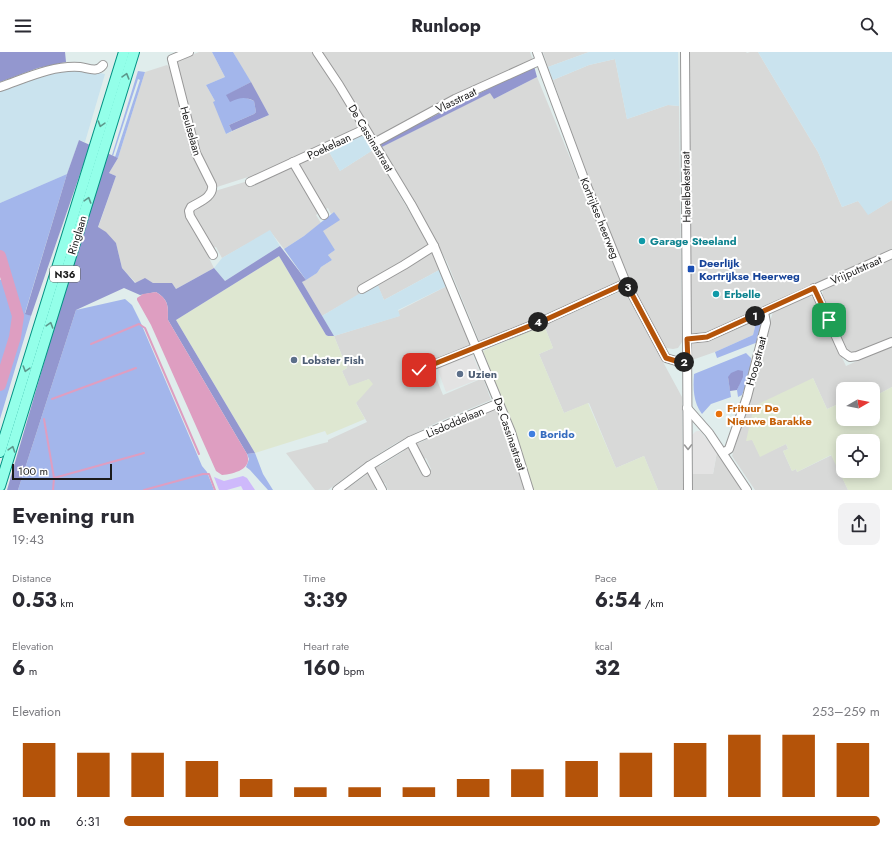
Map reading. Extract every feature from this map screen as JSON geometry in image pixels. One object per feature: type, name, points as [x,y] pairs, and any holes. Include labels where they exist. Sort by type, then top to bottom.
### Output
[{"type":"main road","name":"Ringlaan","points":[[0,452],[124,52]]},
{"type":"main road","name":"Ringlaan","points":[[0,486],[134,52]]},
{"type":"street","name":"Heulselaan","points":[[189,52],[172,59],[196,153],[213,190],[211,194],[190,207],[189,211],[190,216],[212,255]]},
{"type":"street","name":"De Cassinastraat","points":[[317,52],[339,85],[411,204],[434,246],[512,434],[528,490]]},
{"type":"street","name":"Kortrijkse heerweg","points":[[537,52],[583,176],[626,283],[666,358],[688,362]]},
{"type":"street","name":"Harelbekestraat","points":[[685,52],[688,490]]},
{"type":"street","name":"Vlasstraat","points":[[374,143],[455,99],[540,61]]},
{"type":"street","points":[[0,87],[52,69],[75,67],[95,70],[103,65]]},
{"type":"street","name":"Poekelaan","points":[[250,182],[365,130]]},
{"type":"street","name":"Poekelaan","points":[[293,162],[324,215]]},
{"type":"street","points":[[362,289],[434,246]]},
{"type":"street","name":"Vrijputstraat","points":[[687,339],[707,337],[892,254]]},
{"type":"street","points":[[411,374],[547,319],[626,283]]},
{"type":"street","points":[[814,288],[843,352],[850,357],[857,356],[892,342]]},
{"type":"street","name":"Hoogstraat","points":[[724,453],[729,449],[746,397],[766,323],[764,312]]},
{"type":"street","name":"Lisdoddelaan","points":[[337,490],[369,466],[410,441],[499,403]]},
{"type":"street","points":[[687,408],[724,453],[747,490]]},
{"type":"street","points":[[410,441],[426,472]]},
{"type":"street","points":[[369,466],[382,490]]},
{"type":"shaded area","points":[[0,52],[65,52],[66,62],[38,68],[0,82]]},
{"type":"shaded area","points":[[199,52],[212,52],[225,77],[206,85],[215,101],[226,134],[269,115],[233,52],[314,52],[358,123],[358,127],[356,131],[250,180],[248,177],[217,187],[200,154],[177,61]]},
{"type":"shaded area","points":[[212,52],[233,52],[251,82],[227,95],[244,97],[254,101],[256,112],[229,125],[232,131],[226,134],[213,102],[215,101],[206,85],[225,77]]},
{"type":"shaded area","points":[[321,52],[530,52],[533,60],[375,138]]},
{"type":"shaded area","points":[[543,52],[589,52],[548,67]]},
{"type":"shaded area","points":[[589,52],[678,52],[679,106],[668,105],[627,119],[615,59],[589,65],[553,80],[548,67]]},
{"type":"shaded area","points":[[689,52],[758,52],[818,152],[842,207],[858,201],[869,214],[892,200],[892,250],[702,335],[691,336],[688,186]]},
{"type":"shaded area","points":[[758,52],[892,52],[892,200],[868,215],[858,201],[842,207],[818,152]]},
{"type":"shaded area","points":[[615,59],[627,119],[668,105],[679,106],[682,342],[678,348],[666,348],[634,294],[583,164],[553,80],[589,65]]},
{"type":"shaded area","points":[[167,65],[170,68],[210,190],[187,215],[214,268],[176,289],[172,283],[153,283],[145,279],[136,283],[122,268],[116,243],[98,228],[116,176],[109,173],[118,158],[145,72]]},
{"type":"shaded area","points":[[534,66],[537,77],[494,99],[490,93],[382,147],[380,143]]},
{"type":"shaded area","points":[[84,70],[105,74],[85,142],[79,140],[67,174],[0,203],[0,89],[52,73]]},
{"type":"shaded area","points":[[138,71],[145,72],[118,158],[115,157],[140,80],[138,79],[113,156],[112,155]]},
{"type":"shaded area","points":[[537,77],[620,280],[618,284],[480,343],[447,262],[412,197],[382,147],[491,92],[494,99]]},
{"type":"shaded area","points":[[251,82],[269,115],[232,131],[229,125],[256,112],[254,101],[247,98],[242,98],[230,102],[226,95]]},
{"type":"shaded area","points":[[359,136],[363,136],[365,138],[373,150],[340,171],[328,150]]},
{"type":"shaded area","points":[[79,140],[90,145],[31,316],[25,314],[67,174]]},
{"type":"shaded area","points":[[328,150],[340,171],[373,150],[426,240],[441,269],[384,300],[377,284],[322,316],[302,282],[317,273],[321,267],[332,260],[328,255],[335,250],[322,231],[334,212],[331,214],[328,208],[324,210],[299,165],[300,162]]},
{"type":"shaded area","points":[[107,153],[118,158],[109,173],[116,176],[98,227],[106,232],[116,243],[122,268],[135,283],[145,278],[153,283],[172,283],[176,289],[214,268],[225,281],[280,246],[306,280],[302,282],[334,336],[326,335],[279,256],[176,320],[255,453],[247,454],[168,320],[167,304],[160,295],[156,292],[140,295],[124,288],[76,310],[18,490],[7,490],[48,349]]},
{"type":"shaded area","points":[[291,167],[294,168],[320,212],[316,215],[321,223],[284,249],[270,231],[222,258],[216,247],[212,248],[192,214],[192,210],[214,195],[215,191],[248,181],[251,187]]},
{"type":"shaded area","points":[[67,174],[25,313],[31,316],[0,419],[0,391],[19,327],[20,315],[0,251],[0,203]]},
{"type":"shaded area","points":[[334,212],[340,220],[323,231],[335,250],[328,255],[332,260],[306,280],[284,249],[304,236]]},
{"type":"shaded area","points":[[270,230],[280,246],[225,281],[214,268],[222,258]]},
{"type":"shaded area","points":[[279,256],[326,335],[334,336],[347,368],[342,371],[349,386],[369,379],[373,384],[356,403],[365,419],[327,435],[325,431],[255,453],[176,320]]},
{"type":"shaded area","points":[[892,259],[892,339],[852,355],[846,351],[822,299],[823,290],[826,287]]},
{"type":"shaded area","points":[[441,269],[447,286],[398,310],[400,316],[334,336],[322,316],[377,283],[384,300]]},
{"type":"shaded area","points":[[4,278],[16,316],[15,326],[0,377],[0,280]]},
{"type":"shaded area","points":[[447,286],[472,343],[470,347],[405,373],[408,379],[433,370],[443,395],[483,378],[491,400],[438,422],[396,443],[366,462],[328,490],[315,490],[286,453],[328,442],[328,440],[367,422],[356,403],[369,379],[349,387],[342,371],[347,368],[334,336],[399,316],[398,311]]},
{"type":"shaded area","points":[[624,290],[682,397],[683,490],[658,490],[644,456],[616,468],[589,403],[564,413],[539,354],[553,348],[544,325]]},
{"type":"shaded area","points":[[156,292],[166,301],[168,307],[168,320],[247,454],[248,459],[245,467],[237,472],[222,475],[216,471],[151,325],[137,300],[137,298],[143,294]]},
{"type":"shaded area","points":[[810,296],[814,298],[846,366],[892,345],[892,387],[880,393],[880,382],[836,382],[836,405],[827,409],[813,378],[746,441],[752,439],[760,456],[786,444],[788,449],[783,451],[792,471],[796,469],[797,472],[832,455],[836,464],[836,478],[843,478],[848,490],[755,490],[732,456],[762,362],[758,360],[773,312]]},
{"type":"shaded area","points":[[125,299],[132,305],[140,321],[202,466],[207,472],[214,490],[18,490],[76,310]]},
{"type":"shaded area","points":[[761,316],[764,318],[758,342],[717,358],[715,352],[753,335],[755,327],[752,320]]},
{"type":"shaded area","points":[[752,320],[755,327],[753,335],[715,352],[692,360],[691,342]]},
{"type":"shaded area","points":[[544,325],[553,348],[539,354],[564,413],[588,403],[616,468],[644,456],[658,490],[532,490],[515,433],[483,351]]},
{"type":"shaded area","name":"Uzien","points":[[472,353],[482,378],[446,392],[437,368]]},
{"type":"shaded area","points":[[746,353],[751,358],[751,363],[746,386],[742,395],[738,397],[737,390],[739,385],[728,377],[731,397],[711,404],[702,414],[695,400],[694,374]]},
{"type":"shaded area","points":[[738,370],[743,371],[743,377],[737,390],[730,391],[728,377],[731,373]]},
{"type":"shaded area","points":[[813,378],[827,409],[836,405],[836,426],[880,426],[880,393],[892,387],[892,490],[848,490],[842,478],[880,478],[880,434],[836,434],[836,465],[831,455],[797,472],[796,469],[792,471],[783,451],[788,449],[786,444],[760,457],[752,440],[746,441],[754,406]]},
{"type":"shaded area","points":[[496,408],[507,431],[516,465],[520,465],[527,490],[388,490],[385,483],[381,484],[374,467],[378,464],[380,466],[404,451],[403,449],[407,447],[418,462],[416,464],[422,475],[431,469],[426,458],[422,460],[416,443],[418,441],[419,443],[434,436],[435,432]]},
{"type":"shaded area","points":[[697,431],[700,431],[717,452],[713,474],[693,474],[692,435]]},
{"type":"shaded area","points":[[717,452],[743,490],[693,490],[693,474],[713,474]]},
{"type":"shaded area","points":[[255,453],[263,474],[273,490],[268,490],[246,467],[249,459],[247,454]]},
{"type":"shaded area","points":[[367,472],[377,486],[375,490],[342,490],[346,486],[348,488],[366,475],[365,473]]},
{"type":"shaded area","points":[[243,476],[247,478],[255,490],[243,490],[241,486],[227,490],[219,490],[214,477],[224,481]]},
{"type":"waterway","points":[[0,256],[18,316],[15,337],[0,385]]},
{"type":"waterway","points":[[91,344],[139,324],[145,328],[199,454]]},
{"type":"waterway","points":[[52,399],[136,368]]},
{"type":"waterway","points":[[44,419],[54,478],[53,490]]},
{"type":"waterway","points":[[54,478],[144,453]]},
{"type":"waterway","points":[[144,490],[203,474],[209,474],[215,490]]},
{"type":"place","name":"Garage Steeland","points":[[642,241]]},
{"type":"place","name":"Deerlijk Kortrijkse Heerweg","points":[[691,269]]},
{"type":"place","name":"Erbelle","points":[[716,294]]},
{"type":"place","name":"Lobster Fish","points":[[294,360]]},
{"type":"place","name":"Uzien","points":[[460,374]]},
{"type":"place","name":"Frituur De Nieuwe Barakke","points":[[719,414]]},
{"type":"place","name":"Borido","points":[[532,434]]},
{"type":"route","points":[[419,370],[547,319],[626,283],[666,358],[676,361],[688,362],[687,339],[707,337],[814,288],[829,320]]}]
